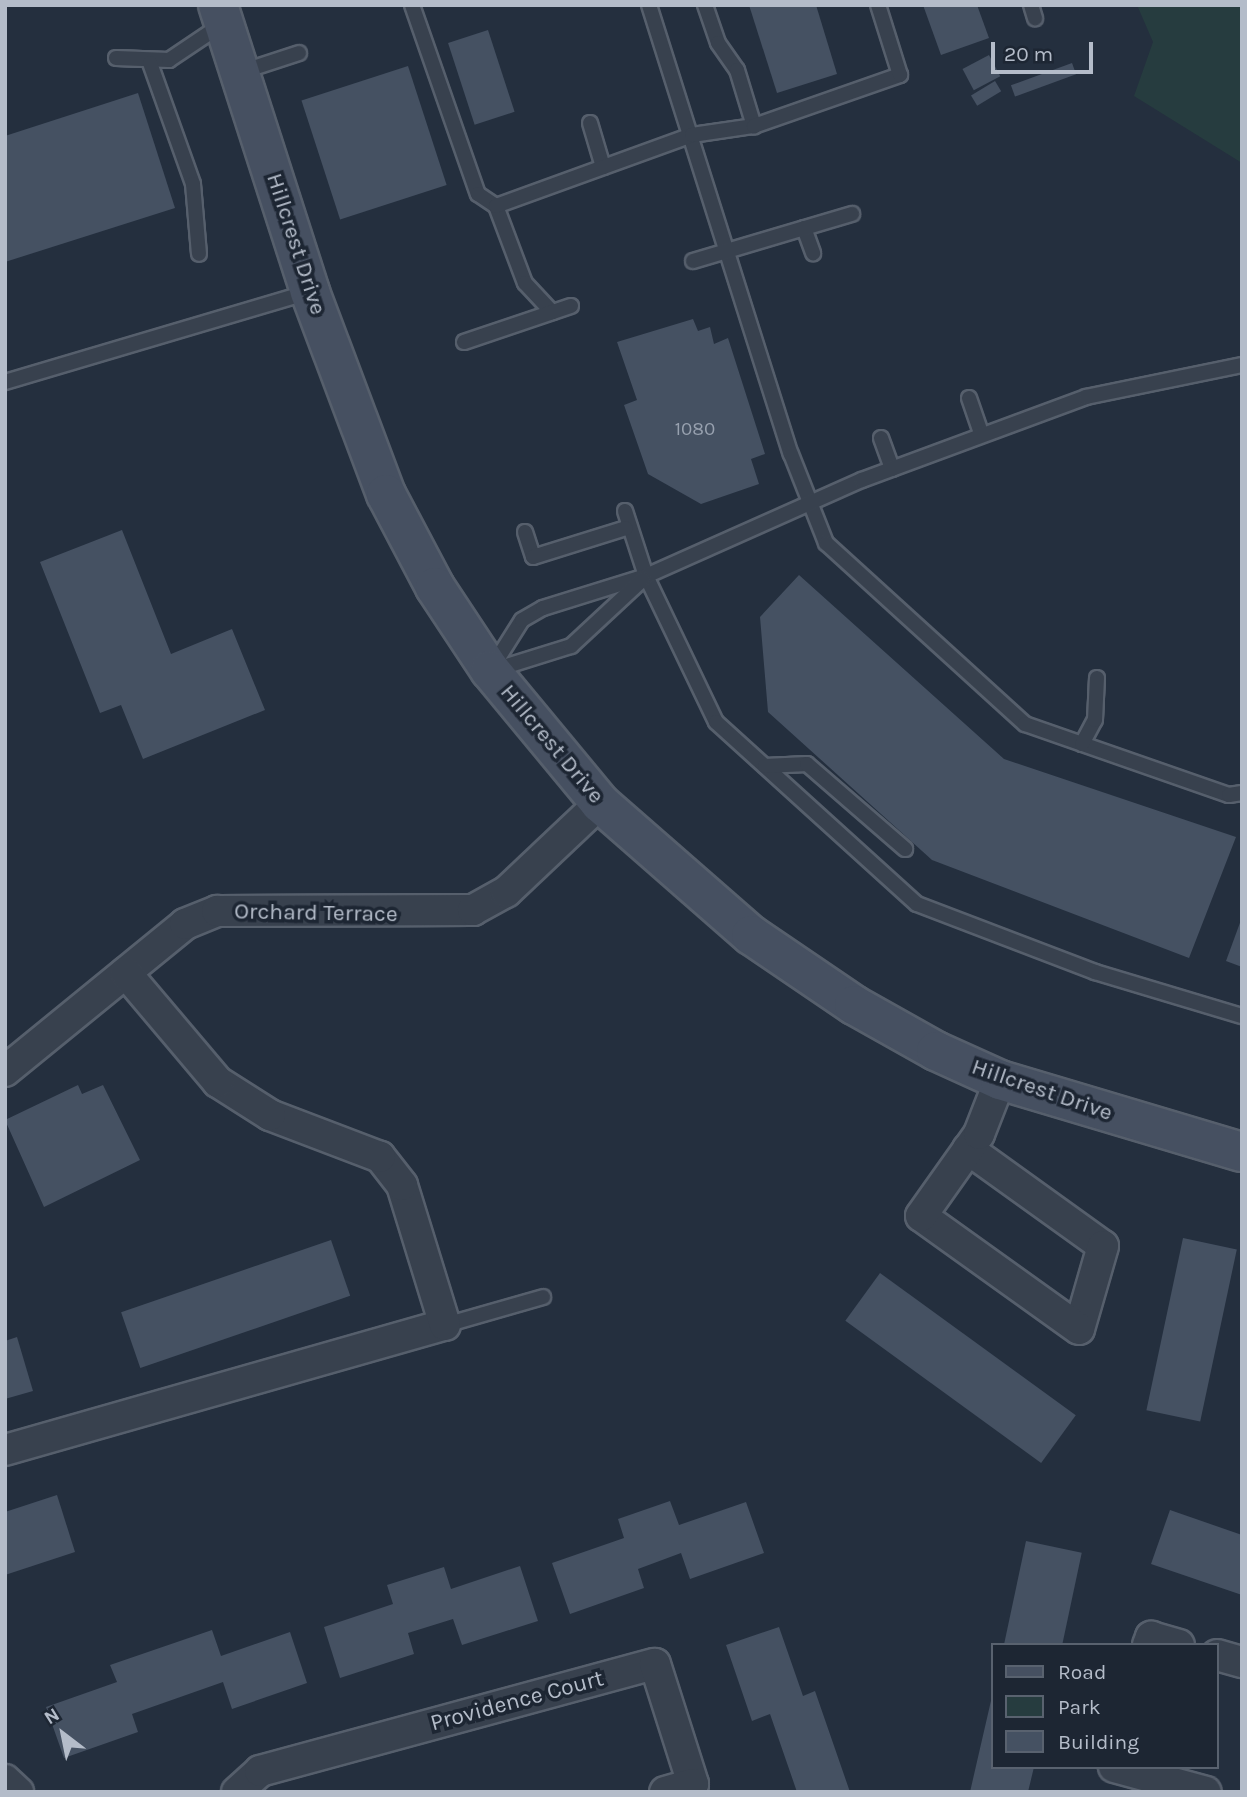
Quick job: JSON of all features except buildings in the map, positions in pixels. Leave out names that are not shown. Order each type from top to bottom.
[{"type":"street","name":"Hillcrest Drive","points":[[221,14],[310,292],[386,494],[435,587],[490,670],[600,803],[751,935],[854,1005],[1000,1080],[1242,1152]]},
{"type":"street","name":"Orchard Terrace","points":[[5,1071],[185,924],[217,911],[473,910],[506,892],[600,803]]},
{"type":"street","points":[[5,1450],[445,1325],[402,1185],[380,1157],[270,1115],[218,1082],[126,973]]},
{"type":"street","points":[[968,1149],[1103,1246],[1079,1329],[921,1216],[968,1149],[1000,1080]]},
{"type":"street","points":[[1149,1643],[1151,1637],[1172,1643]]},
{"type":"street","points":[[1219,1656],[1242,1662]]},
{"type":"street","name":"Providence Court","points":[[237,1792],[260,1771],[655,1664],[693,1784],[665,1792]]},
{"type":"street","points":[[1121,1769],[1206,1792]]},
{"type":"lane","points":[[412,5],[478,194],[496,206],[526,283],[552,312]]},
{"type":"lane","points":[[649,5],[808,504],[827,543],[856,574],[1025,724],[1229,794],[1242,793]]},
{"type":"lane","points":[[705,5],[754,126]]},
{"type":"lane","points":[[496,206],[692,135],[754,126],[900,75],[878,5]]},
{"type":"lane","points":[[116,58],[150,63],[190,49],[221,14]]},
{"type":"lane","points":[[240,72],[299,53]]},
{"type":"lane","points":[[150,63],[193,184],[199,254]]},
{"type":"lane","points":[[590,124],[603,167]]},
{"type":"lane","points":[[693,261],[852,214]]},
{"type":"lane","points":[[804,228],[813,253]]},
{"type":"lane","points":[[5,382],[310,292]]},
{"type":"lane","points":[[464,342],[571,306]]},
{"type":"lane","points":[[490,670],[522,620],[646,576],[891,468],[1086,397],[1242,365]]},
{"type":"lane","points":[[969,398],[982,435]]},
{"type":"lane","points":[[881,438],[891,468]]},
{"type":"lane","points":[[625,511],[626,528],[646,576],[716,722],[918,904],[1095,972],[1242,1016]]},
{"type":"lane","points":[[525,532],[533,557],[626,528]]},
{"type":"lane","points":[[490,670],[571,646],[646,576]]},
{"type":"lane","points":[[1082,744],[1098,707],[1097,678]]},
{"type":"lane","points":[[765,766],[807,764],[905,849]]},
{"type":"lane","points":[[445,1325],[543,1297]]},
{"type":"green space","points":[[1137,5],[1242,5],[1242,163],[1134,96],[1153,42]]}]
